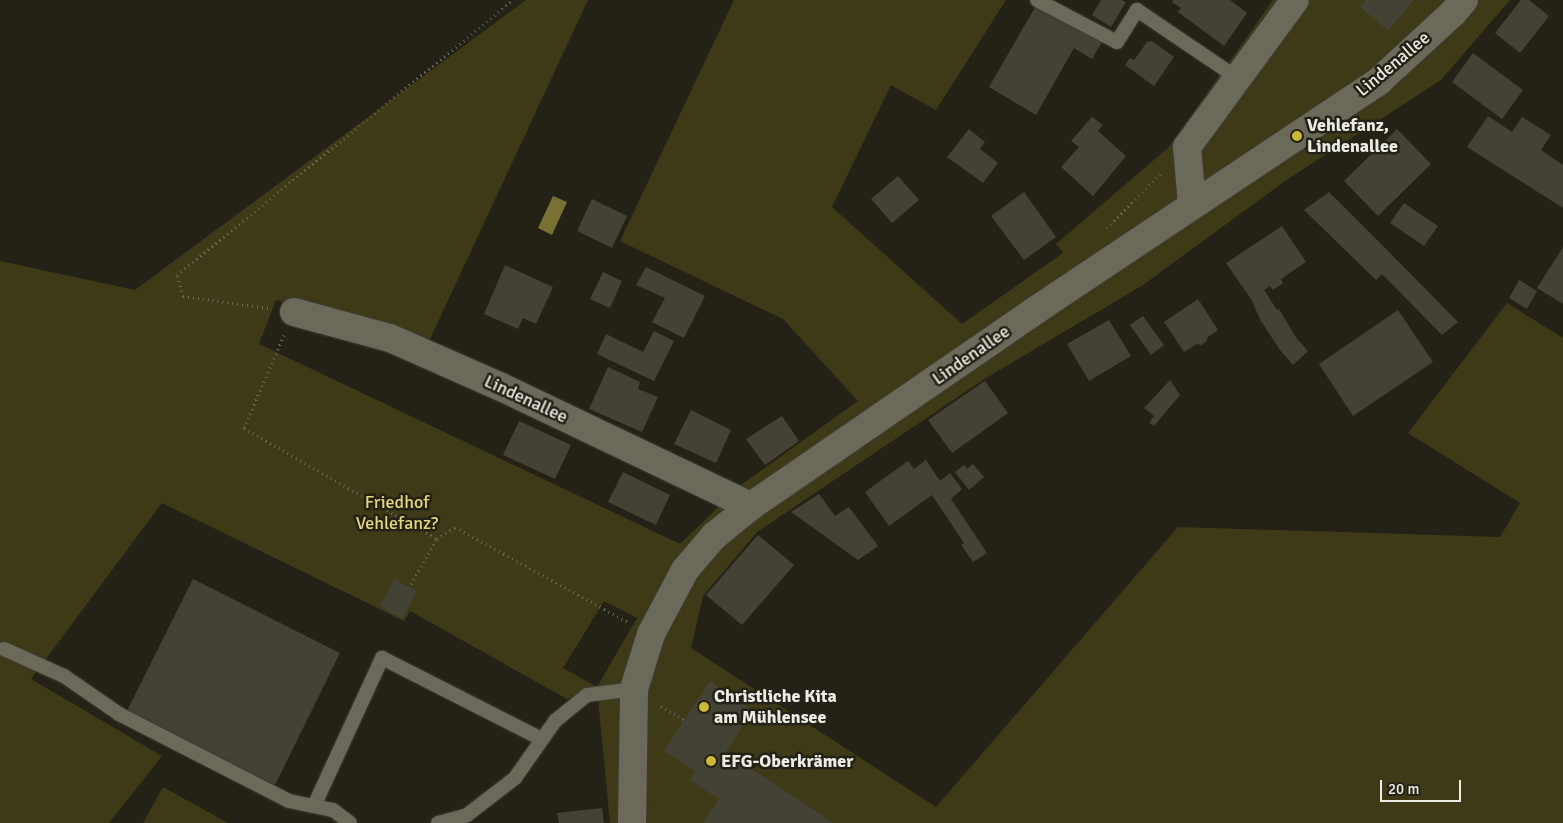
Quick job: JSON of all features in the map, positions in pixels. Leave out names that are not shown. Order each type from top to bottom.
[{"type":"main road","points":[[1192,205],[1187,147],[1239,79],[1295,0]]},
{"type":"main road","name":"Lindenallee","points":[[632,823],[634,689],[651,634],[685,570],[714,536],[750,506],[1192,205],[1379,81],[1453,13],[1464,0]]},
{"type":"main road","name":"Lindenallee","points":[[294,312],[390,338],[501,387],[750,506]]},
{"type":"lane","points":[[1037,0],[1117,42],[1137,10],[1239,79]]},
{"type":"lane","points":[[4,649],[64,676],[119,714],[289,801],[333,810],[350,823]]},
{"type":"lane","points":[[314,806],[382,658],[542,740]]},
{"type":"lane","points":[[438,823],[468,814],[515,778],[555,721],[586,695],[634,689]]},
{"type":"path","points":[[436,539],[244,428],[294,312],[183,296],[177,275],[512,0]]},
{"type":"path","points":[[1103,231],[1187,147]]},
{"type":"path","points":[[412,584],[436,539],[455,527],[651,634]]},
{"type":"green space","name":"Friedhof Vehlefanz?","points":[[526,0],[588,0],[429,341],[276,300],[259,344],[680,544],[741,485],[858,401],[783,319],[620,241],[734,0],[1006,0],[936,110],[891,85],[832,207],[962,324],[1063,253],[1056,244],[1169,147],[1273,0],[1510,0],[1441,80],[1285,181],[1143,285],[986,378],[757,532],[703,596],[691,648],[936,807],[1178,527],[1500,537],[1520,503],[1408,433],[1507,303],[1563,338],[1563,823],[610,823],[597,688],[567,699],[410,611],[404,621],[162,503],[31,679],[162,756],[109,823],[0,823],[0,261],[135,290]],"holes":[[[604,601],[637,618],[597,687],[563,668]]]},
{"type":"green space","points":[[163,787],[228,823],[143,823]]},
{"type":"shaded area","points":[[553,196],[567,202],[552,235],[538,228]]},
{"type":"building","points":[[1101,0],[1122,0],[1126,2],[1111,27],[1092,15]]},
{"type":"building","points":[[1173,0],[1230,0],[1247,13],[1224,46],[1178,12],[1181,8],[1172,2]]},
{"type":"building","points":[[1366,0],[1414,0],[1388,31],[1360,7]]},
{"type":"building","points":[[1521,0],[1529,0],[1549,16],[1520,53],[1495,33]]},
{"type":"building","points":[[1037,4],[1102,42],[1092,59],[1074,48],[1036,115],[989,87]]},
{"type":"building","points":[[1152,41],[1174,57],[1154,86],[1125,65],[1130,58],[1134,60],[1147,42]]},
{"type":"building","points":[[1473,53],[1523,90],[1502,119],[1452,82]]},
{"type":"building","points":[[1488,116],[1512,132],[1522,117],[1551,135],[1541,150],[1563,165],[1563,208],[1467,147]]},
{"type":"building","points":[[1092,117],[1103,125],[1098,131],[1126,156],[1093,196],[1061,167],[1079,147],[1071,141]]},
{"type":"building","points":[[969,129],[985,142],[980,149],[998,163],[983,183],[947,157]]},
{"type":"building","points":[[1397,129],[1431,164],[1378,216],[1344,181]]},
{"type":"building","points":[[898,176],[919,200],[892,223],[871,199]]},
{"type":"building","points":[[1024,192],[1056,237],[1024,260],[991,216]]},
{"type":"building","points":[[1329,192],[1458,322],[1442,335],[1382,274],[1376,280],[1304,210]]},
{"type":"building","points":[[592,199],[627,216],[612,248],[577,231]]},
{"type":"building","points":[[1404,203],[1438,226],[1424,246],[1390,223]]},
{"type":"building","points":[[1282,226],[1306,262],[1281,279],[1283,283],[1273,290],[1270,286],[1264,290],[1277,310],[1279,309],[1297,339],[1308,351],[1293,365],[1280,350],[1261,321],[1251,299],[1226,263]]},
{"type":"building","points":[[1563,247],[1563,304],[1537,288]]},
{"type":"building","points":[[505,265],[553,287],[536,324],[523,318],[518,329],[484,314]]},
{"type":"building","points":[[646,267],[705,296],[684,338],[652,322],[665,298],[636,285]]},
{"type":"building","points":[[603,272],[622,281],[610,308],[590,299]]},
{"type":"building","points":[[1519,280],[1537,291],[1527,309],[1509,298]]},
{"type":"building","points":[[1198,299],[1218,330],[1208,337],[1206,342],[1201,345],[1197,344],[1184,352],[1164,322]]},
{"type":"building","points":[[1398,310],[1433,362],[1353,416],[1319,364]]},
{"type":"building","points":[[1143,316],[1164,345],[1151,355],[1130,325]]},
{"type":"building","points":[[1109,320],[1131,356],[1089,381],[1067,344]]},
{"type":"building","points":[[654,331],[674,341],[654,381],[597,354],[606,334],[643,352]]},
{"type":"building","points":[[608,367],[640,382],[638,389],[658,397],[642,432],[589,409]]},
{"type":"building","points":[[1170,380],[1180,395],[1154,426],[1149,423],[1154,416],[1144,408]]},
{"type":"building","points":[[985,381],[1008,413],[952,453],[928,420]]},
{"type":"building","points":[[691,410],[731,430],[716,463],[674,444]]},
{"type":"building","points":[[782,416],[799,441],[765,465],[746,439]]},
{"type":"building","points":[[519,421],[571,445],[555,479],[503,455]]},
{"type":"building","points":[[926,460],[940,481],[950,473],[962,489],[951,499],[987,553],[973,562],[961,545],[964,543],[932,495],[889,526],[865,492],[908,461],[914,469]]},
{"type":"building","points":[[973,464],[984,477],[969,490],[955,472],[964,465],[967,469]]},
{"type":"building","points":[[623,472],[670,495],[656,525],[608,502]]},
{"type":"building","points":[[819,494],[835,516],[849,507],[878,546],[858,560],[791,512]]},
{"type":"building","points":[[758,535],[794,565],[742,625],[706,595]]},
{"type":"building","points":[[193,579],[340,653],[275,785],[127,711]]},
{"type":"building","points":[[394,579],[417,591],[402,619],[380,606]]},
{"type":"building","name":"EFG-Oberkrämer","points":[[710,681],[753,710],[726,752],[834,823],[703,823],[719,799],[690,780],[695,771],[664,751]]},
{"type":"building","points":[[602,808],[604,823],[559,823],[557,813]]},
{"type":"place","name":"Vehlefanz, Lindenallee","points":[[1297,136]]},
{"type":"place","name":"Christliche Kita am Mühlensee","points":[[704,707]]},
{"type":"place","name":"EFG-Oberkrämer","points":[[711,761]]}]
